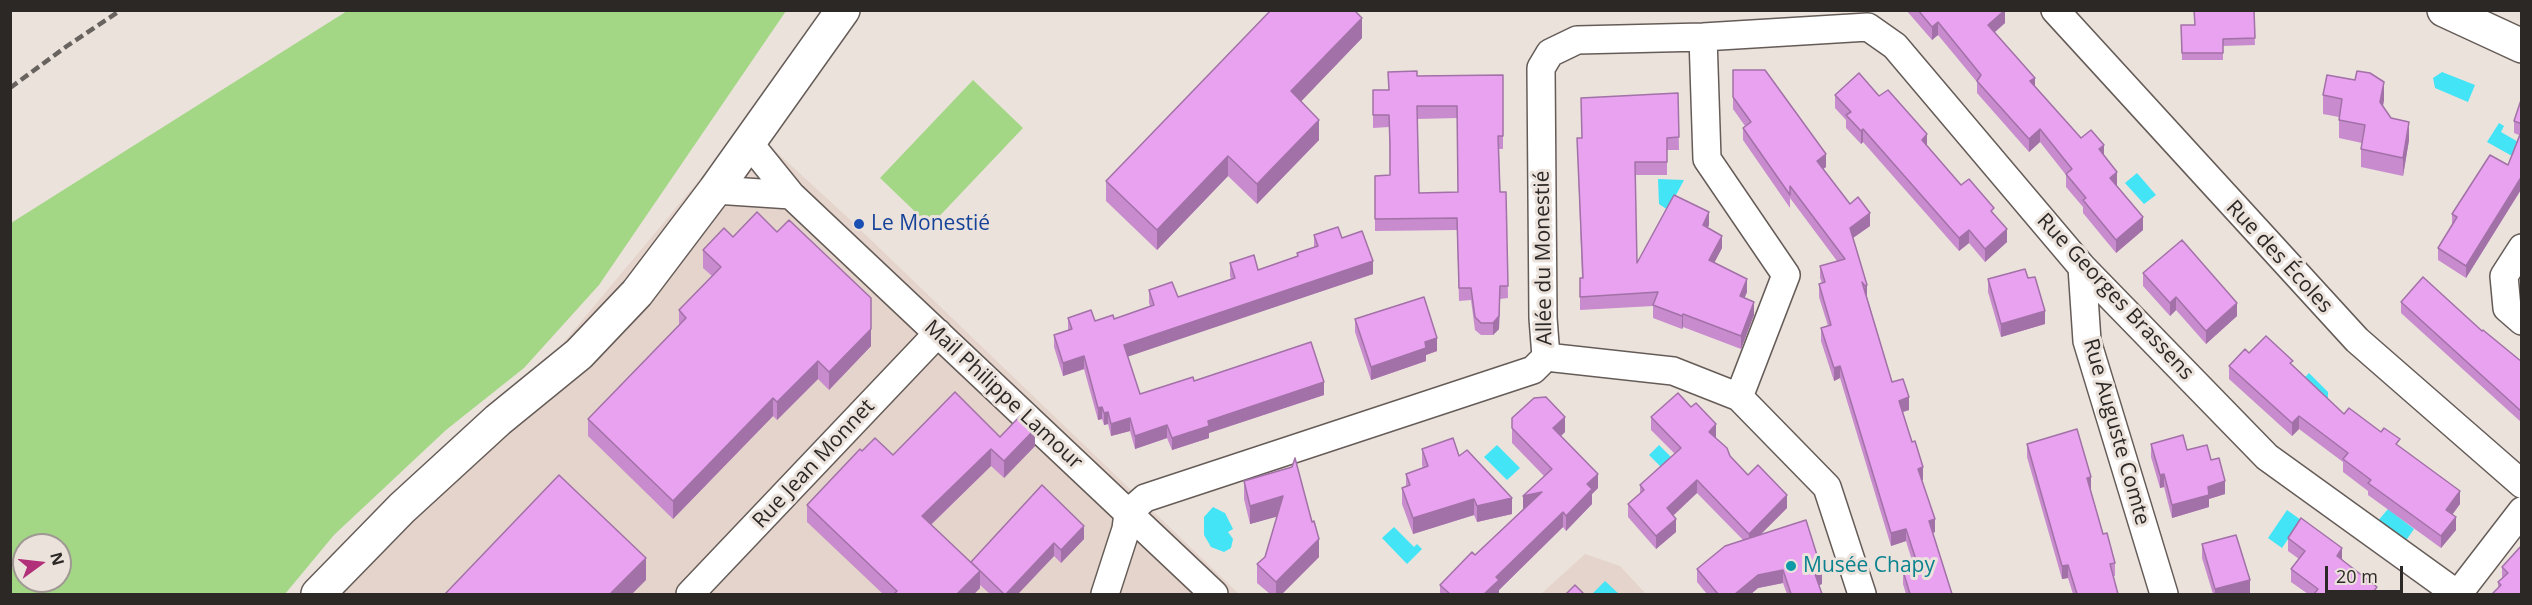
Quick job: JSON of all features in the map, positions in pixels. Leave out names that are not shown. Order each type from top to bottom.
[{"type":"street","points":[[318,594],[402,508],[498,420],[579,354],[637,293],[715,190],[843,10]]},
{"type":"street","name":"Rue des Écoles","points":[[2055,10],[2357,340],[2522,484]]},
{"type":"street","points":[[2444,10],[2522,46]]},
{"type":"street","name":"Rue Georges Brassens","points":[[1781,33],[1868,27],[1895,46],[2082,267],[2268,457],[2457,594]]},
{"type":"street","name":"Allée du Monestié","points":[[1128,513],[1145,498],[1533,370],[1546,357],[1543,318],[1542,68],[1550,53],[1577,40],[1781,33]]},
{"type":"street","points":[[1703,37],[1707,159],[1786,274],[1739,397]]},
{"type":"street","name":"Mail Philippe Lamour","points":[[749,143],[791,195],[1214,594]]},
{"type":"street","points":[[715,190],[791,195]]},
{"type":"street","points":[[2522,248],[2504,276],[2507,308],[2522,321]]},
{"type":"street","name":"Rue Auguste Comte","points":[[2082,267],[2087,341],[2164,594]]},
{"type":"street","name":"Rue Jean Monnet","points":[[690,594],[938,333]]},
{"type":"street","points":[[1546,357],[1673,371],[1739,397],[1827,487],[1862,594]]},
{"type":"street","points":[[2457,594],[2522,511]]},
{"type":"street","points":[[1105,594],[1126,529],[1128,513]]},
{"type":"shaded area","points":[[746,124],[845,215],[1239,594],[342,594],[489,432]]},
{"type":"shaded area","points":[[1585,554],[1620,566],[1646,594],[1541,594]]},
{"type":"green space","points":[[347,11],[786,11],[599,285],[524,368],[446,430],[334,535],[285,594],[11,594],[11,223]]},
{"type":"green space","points":[[973,80],[1023,128],[930,226],[880,178]]},
{"type":"water","points":[[2442,72],[2475,85],[2468,102],[2435,88],[2433,78]]},
{"type":"water","points":[[2499,123],[2504,126],[2501,132],[2520,143],[2512,156],[2487,142]]},
{"type":"water","points":[[2137,173],[2156,195],[2144,204],[2125,183]]},
{"type":"water","points":[[1658,179],[1684,180],[1668,210],[1659,204]]},
{"type":"water","points":[[2309,373],[2328,392],[2328,399],[2300,382]]},
{"type":"water","points":[[1497,445],[1520,468],[1507,480],[1484,457]]},
{"type":"water","points":[[1659,445],[1680,466],[1670,476],[1649,455]]},
{"type":"water","points":[[1213,507],[1225,513],[1233,529],[1228,532],[1233,539],[1231,548],[1224,552],[1211,547],[1204,535],[1204,517]]},
{"type":"water","points":[[2388,509],[2414,529],[2405,542],[2377,522]]},
{"type":"water","points":[[2287,510],[2301,520],[2282,548],[2268,538]]},
{"type":"water","points":[[1394,527],[1414,547],[1417,544],[1422,549],[1407,564],[1382,538]]},
{"type":"water","points":[[1605,581],[1619,594],[1592,594]]},
{"type":"building","points":[[1271,10],[1354,10],[1362,18],[1291,91],[1319,120],[1257,184],[1228,156],[1157,230],[1106,181]]},
{"type":"building","points":[[1918,10],[2005,10],[1988,25],[2035,78],[2030,81],[2081,138],[2091,130],[2104,145],[2099,149],[2117,172],[2110,178],[2143,217],[2116,240],[2083,200],[2086,198],[2066,174],[2072,169],[2040,129],[2029,139],[1977,81],[1981,75],[1938,22],[1932,27]]},
{"type":"building","points":[[2194,10],[2254,10],[2255,38],[2223,39],[2223,53],[2182,53],[2181,25],[2195,25]]},
{"type":"building","points":[[1733,70],[1765,70],[1826,154],[1817,161],[1850,204],[1858,197],[1870,213],[1850,228],[1867,285],[1865,286],[1862,282],[1892,382],[1903,379],[1909,397],[1899,401],[1923,467],[1918,469],[1935,519],[1929,521],[1952,594],[1910,594],[1903,571],[1918,566],[1906,529],[1891,533],[1840,366],[1834,368],[1821,328],[1831,325],[1819,284],[1825,282],[1820,266],[1845,259],[1790,186],[1790,195],[1743,128],[1751,122],[1733,97]]},
{"type":"building","points":[[1417,71],[1417,76],[1503,75],[1503,136],[1498,136],[1500,192],[1506,192],[1508,286],[1500,286],[1499,316],[1493,323],[1481,323],[1475,317],[1471,288],[1459,288],[1457,218],[1375,219],[1375,176],[1390,175],[1390,145],[1389,115],[1373,115],[1373,90],[1389,90],[1388,72]],"holes":[[[1417,106],[1457,106],[1458,192],[1419,193]]]},
{"type":"building","points":[[2357,71],[2370,73],[2384,82],[2380,102],[2391,118],[2409,122],[2403,158],[2361,149],[2365,125],[2339,120],[2342,99],[2323,95],[2327,75],[2355,80]]},
{"type":"building","points":[[1859,73],[1879,96],[1888,90],[1927,134],[1922,140],[1961,185],[1969,179],[1994,208],[1991,211],[2007,229],[1985,249],[1969,230],[1959,238],[1863,129],[1861,131],[1846,115],[1851,112],[1835,95]]},
{"type":"building","points":[[1678,93],[1679,137],[1667,138],[1667,162],[1635,162],[1637,263],[1674,195],[1709,212],[1703,225],[1722,236],[1709,260],[1747,279],[1740,296],[1754,302],[1741,336],[1653,305],[1658,292],[1580,297],[1580,278],[1583,278],[1577,138],[1582,138],[1581,98]]},
{"type":"building","points":[[2522,97],[2522,124],[2514,121]]},
{"type":"building","points":[[2522,130],[2522,176],[2466,266],[2438,248],[2457,217],[2452,214],[2490,155],[2508,165]]},
{"type":"building","points":[[757,212],[777,232],[789,220],[871,298],[871,329],[829,372],[818,361],[777,402],[773,398],[673,501],[588,419],[686,318],[679,310],[721,267],[703,250],[724,228],[733,237]]},
{"type":"building","points":[[1338,227],[1342,238],[1362,231],[1373,261],[1124,345],[1140,394],[1193,377],[1194,381],[1311,342],[1324,382],[1208,421],[1209,426],[1172,438],[1167,425],[1135,436],[1130,418],[1111,424],[1108,412],[1104,413],[1102,407],[1098,408],[1084,356],[1063,363],[1054,335],[1072,329],[1068,318],[1091,310],[1095,321],[1113,315],[1114,319],[1154,305],[1149,290],[1172,282],[1178,297],[1235,278],[1230,263],[1254,255],[1258,270],[1298,256],[1297,253],[1318,246],[1314,235]]},
{"type":"building","points":[[2182,240],[2237,303],[2206,331],[2176,297],[2170,303],[2143,273]]},
{"type":"building","points":[[2025,269],[2028,278],[2035,277],[2045,311],[2001,324],[1988,279]]},
{"type":"building","points":[[2423,277],[2482,331],[2522,362],[2522,412],[2401,302]]},
{"type":"building","points":[[1424,297],[1437,338],[1425,342],[1426,348],[1371,367],[1355,319]]},
{"type":"building","points":[[2266,336],[2293,361],[2290,363],[2344,414],[2349,408],[2381,432],[2384,428],[2400,439],[2396,444],[2460,491],[2446,510],[2456,517],[2441,536],[2368,483],[2371,480],[2343,459],[2348,453],[2299,416],[2292,423],[2229,366],[2245,349],[2249,353]]},
{"type":"building","points":[[955,392],[1000,437],[1020,416],[1035,429],[1004,461],[991,449],[922,516],[980,571],[957,594],[894,594],[897,591],[807,505],[860,449],[862,451],[875,438],[893,455]]},
{"type":"building","points":[[1678,393],[1691,407],[1696,403],[1716,424],[1709,432],[1727,448],[1730,456],[1748,475],[1758,465],[1787,495],[1749,534],[1697,480],[1667,508],[1676,519],[1656,536],[1628,504],[1644,490],[1640,485],[1681,448],[1651,417]]},
{"type":"building","points":[[1546,397],[1565,417],[1553,428],[1598,474],[1587,484],[1592,489],[1566,516],[1563,512],[1496,577],[1499,580],[1484,594],[1450,594],[1440,585],[1472,552],[1475,555],[1542,492],[1523,496],[1552,469],[1512,428],[1512,418],[1534,398]]},
{"type":"building","points":[[2077,429],[2091,477],[2087,478],[2103,534],[2107,533],[2115,563],[2110,564],[2118,594],[2077,594],[2068,565],[2062,566],[2027,444]]},
{"type":"building","points":[[2183,435],[2187,450],[2207,445],[2211,460],[2219,458],[2225,481],[2208,487],[2209,495],[2172,505],[2164,474],[2160,475],[2151,444]]},
{"type":"building","points":[[1453,438],[1459,456],[1467,450],[1512,498],[1477,506],[1474,499],[1413,518],[1402,488],[1410,485],[1406,474],[1428,466],[1422,449]]},
{"type":"building","points":[[1295,458],[1312,522],[1314,521],[1319,539],[1276,582],[1257,564],[1265,557],[1283,496],[1250,506],[1244,481],[1292,467]]},
{"type":"building","points":[[559,475],[646,558],[610,594],[445,594]]},
{"type":"building","points":[[1042,485],[1084,526],[1061,550],[1054,543],[1004,594],[971,562]]},
{"type":"building","points":[[2301,518],[2342,548],[2337,556],[2377,587],[2374,591],[2378,594],[2314,594],[2318,589],[2291,569],[2305,551],[2288,538]]},
{"type":"building","points":[[1806,520],[1822,571],[1815,574],[1822,594],[1791,594],[1783,570],[1758,575],[1735,594],[1718,594],[1697,569],[1725,546]]},
{"type":"building","points":[[2236,535],[2250,580],[2215,589],[2202,544]]},
{"type":"building","points":[[2522,545],[2522,594],[2492,594],[2501,585],[2498,582],[2508,573],[2502,567]]},
{"type":"building","points":[[1575,585],[1584,594],[1566,594]]},
{"type":"railway","points":[[10,88],[121,10]]},
{"type":"place","name":"Le Monestié","points":[[859,224]]},
{"type":"place","name":"Musée Chapy","points":[[1791,566]]}]
